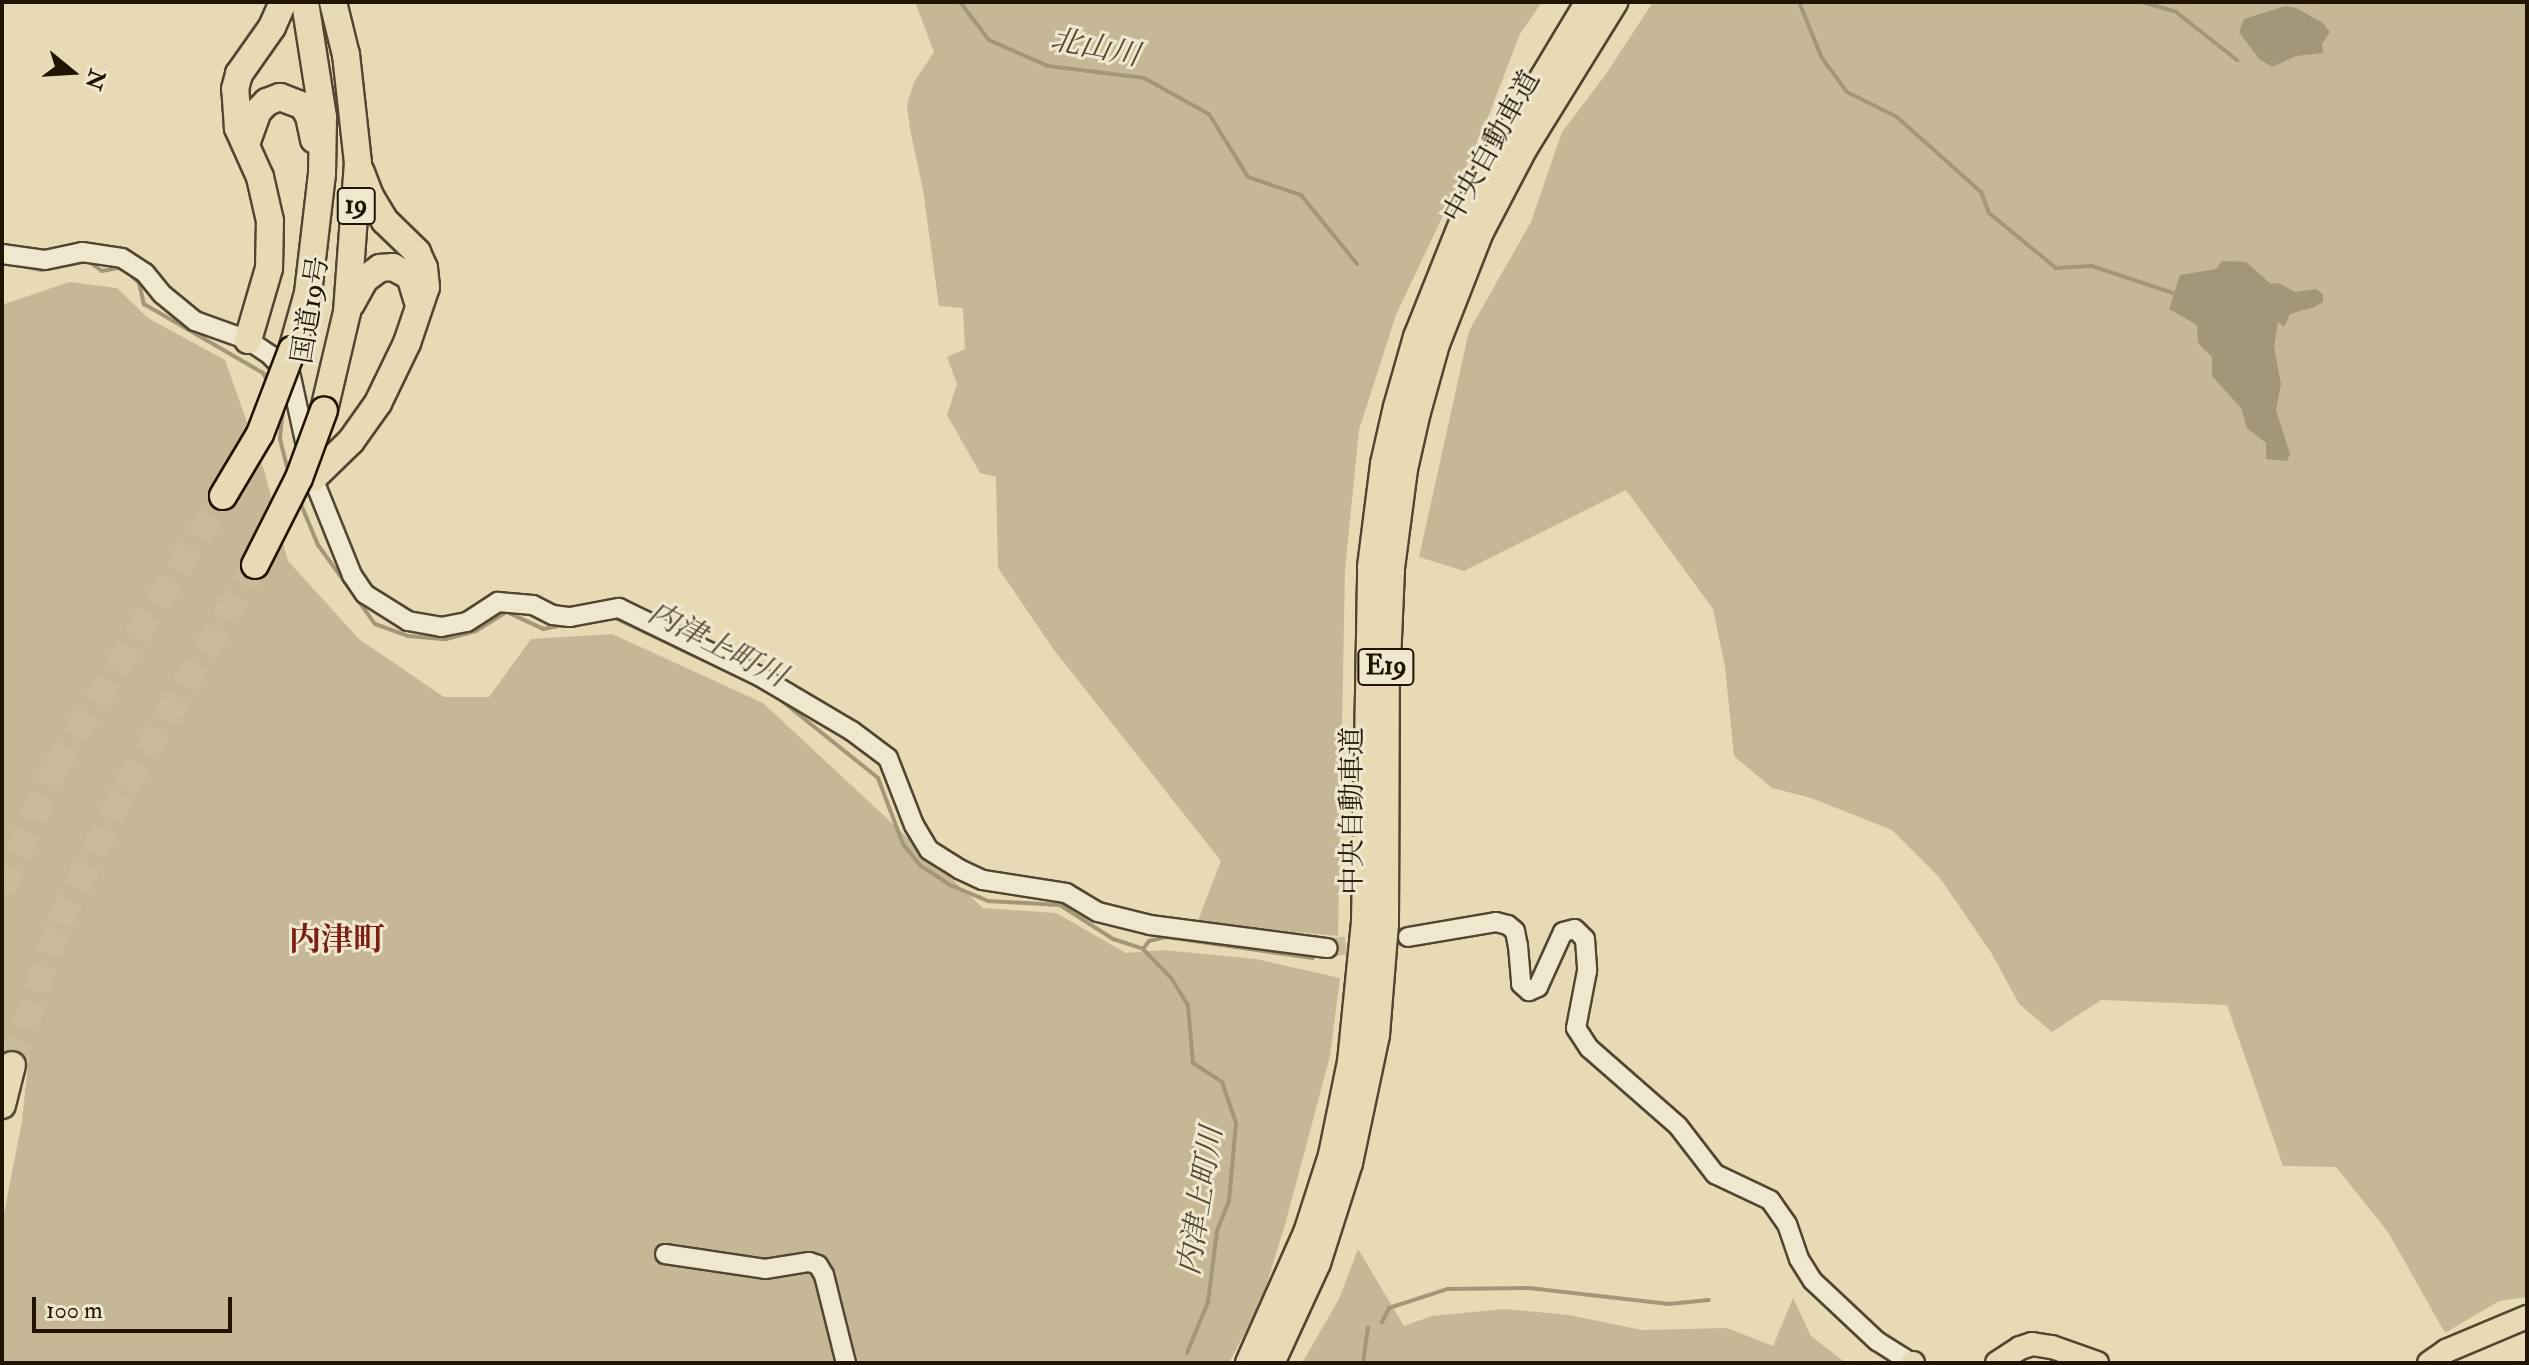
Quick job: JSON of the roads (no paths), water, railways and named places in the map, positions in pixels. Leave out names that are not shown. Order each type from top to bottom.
[{"type":"highway","points":[[248,340],[264,290],[270,243],[267,198],[238,128],[235,89],[239,74],[272,27],[283,2]]},
{"type":"highway","name":"国道19号","points":[[223,496],[260,434],[292,350],[308,293],[322,174],[323,117],[305,2]]},
{"type":"highway","name":"国道19号","points":[[255,565],[299,478],[324,410],[347,312],[358,163],[346,55],[333,2]]},
{"type":"highway","name":"中央自動車道","points":[[1249,1363],[1307,1233],[1332,1155],[1351,1062],[1365,922],[1371,567],[1384,464],[1397,407],[1417,337],[1463,222],[1488,170],[1589,2]]},
{"type":"highway","name":"中央自動車道","points":[[1271,1363],[1317,1263],[1364,1106],[1376,1035],[1385,923],[1387,627],[1396,521],[1417,412],[1445,319],[1480,232],[1524,148],[1614,2]]},
{"type":"highway","points":[[246,144],[251,125],[267,102],[280,97],[292,100],[309,116],[322,174]]},
{"type":"highway","points":[[313,478],[351,441],[378,403],[419,311],[426,287],[424,268],[417,252],[385,221],[370,196],[358,163]]},
{"type":"highway","points":[[347,312],[365,279],[380,268],[393,267],[410,276],[419,311]]},
{"type":"highway","points":[[2,1105],[12,1065]]},
{"type":"main road","points":[[2429,1363],[2446,1351],[2527,1317]]},
{"type":"main road","points":[[1997,1363],[2032,1344],[2052,1347],[2097,1363]]},
{"type":"street","points":[[2,254],[45,260],[82,252],[122,258],[145,273],[162,294],[195,321],[248,340],[270,355],[291,377],[313,478],[352,575],[365,594],[408,621],[441,627],[467,622],[498,602],[533,605],[553,615],[570,617],[619,608],[759,676],[852,731],[888,758],[914,825],[929,850],[959,869],[983,880],[1066,893],[1098,912],[1150,925],[1328,948]]},
{"type":"street","points":[[1408,937],[1496,922],[1508,925],[1515,931],[1521,984],[1529,991],[1538,987],[1563,932],[1575,929],[1585,939],[1587,971],[1576,1028],[1589,1048],[1678,1126],[1715,1174],[1770,1200],[1787,1224],[1799,1259],[1813,1281],[1877,1341],[1912,1363]]},
{"type":"street","points":[[665,1254],[765,1269],[809,1262],[818,1265],[824,1275],[846,1363]]},
{"type":"waterway","name":"北山川","points":[[960,2],[989,40],[1048,66],[1144,78],[1209,114],[1248,177],[1301,195],[1357,264]]},
{"type":"waterway","points":[[1799,2],[1822,58],[1847,92],[1897,117],[1981,192],[1989,213],[2056,268],[2092,266],[2173,293]]},
{"type":"waterway","points":[[2142,2],[2176,12],[2237,60]]},
{"type":"waterway","name":"内津上町川","points":[[23,266],[42,270],[88,261],[102,271],[122,267],[139,283],[144,304],[263,373],[269,384]]},
{"type":"waterway","name":"内津上町川","points":[[283,409],[280,439],[289,475]]},
{"type":"waterway","name":"内津上町川","points":[[300,502],[318,545],[375,624],[408,636],[446,639],[476,631],[507,612],[543,629],[569,624]]},
{"type":"waterway","name":"内津上町川","points":[[613,617],[764,689]]},
{"type":"waterway","name":"内津上町川","points":[[772,693],[878,778],[903,844],[921,866],[950,885],[988,901],[1060,905],[1113,939],[1143,949],[1172,979],[1188,1006],[1193,1063],[1222,1082],[1236,1123],[1229,1201],[1217,1231],[1208,1302],[1187,1353]]},
{"type":"waterway","points":[[1143,949],[1149,941],[1166,937],[1312,958]]},
{"type":"waterway","points":[[1382,1322],[1389,1308],[1447,1289],[1529,1288],[1669,1304],[1709,1300]]},
{"type":"waterway","points":[[1363,1363],[1368,1327]]},
{"type":"tunnel","points":[[2,892],[54,769],[223,496]]},
{"type":"tunnel","points":[[12,1065],[59,923],[126,787],[255,565]]},
{"type":"tunnel","points":[[1328,948],[1373,941]]},
{"type":"district","name":"内津町","points":[[337,940]]}]
